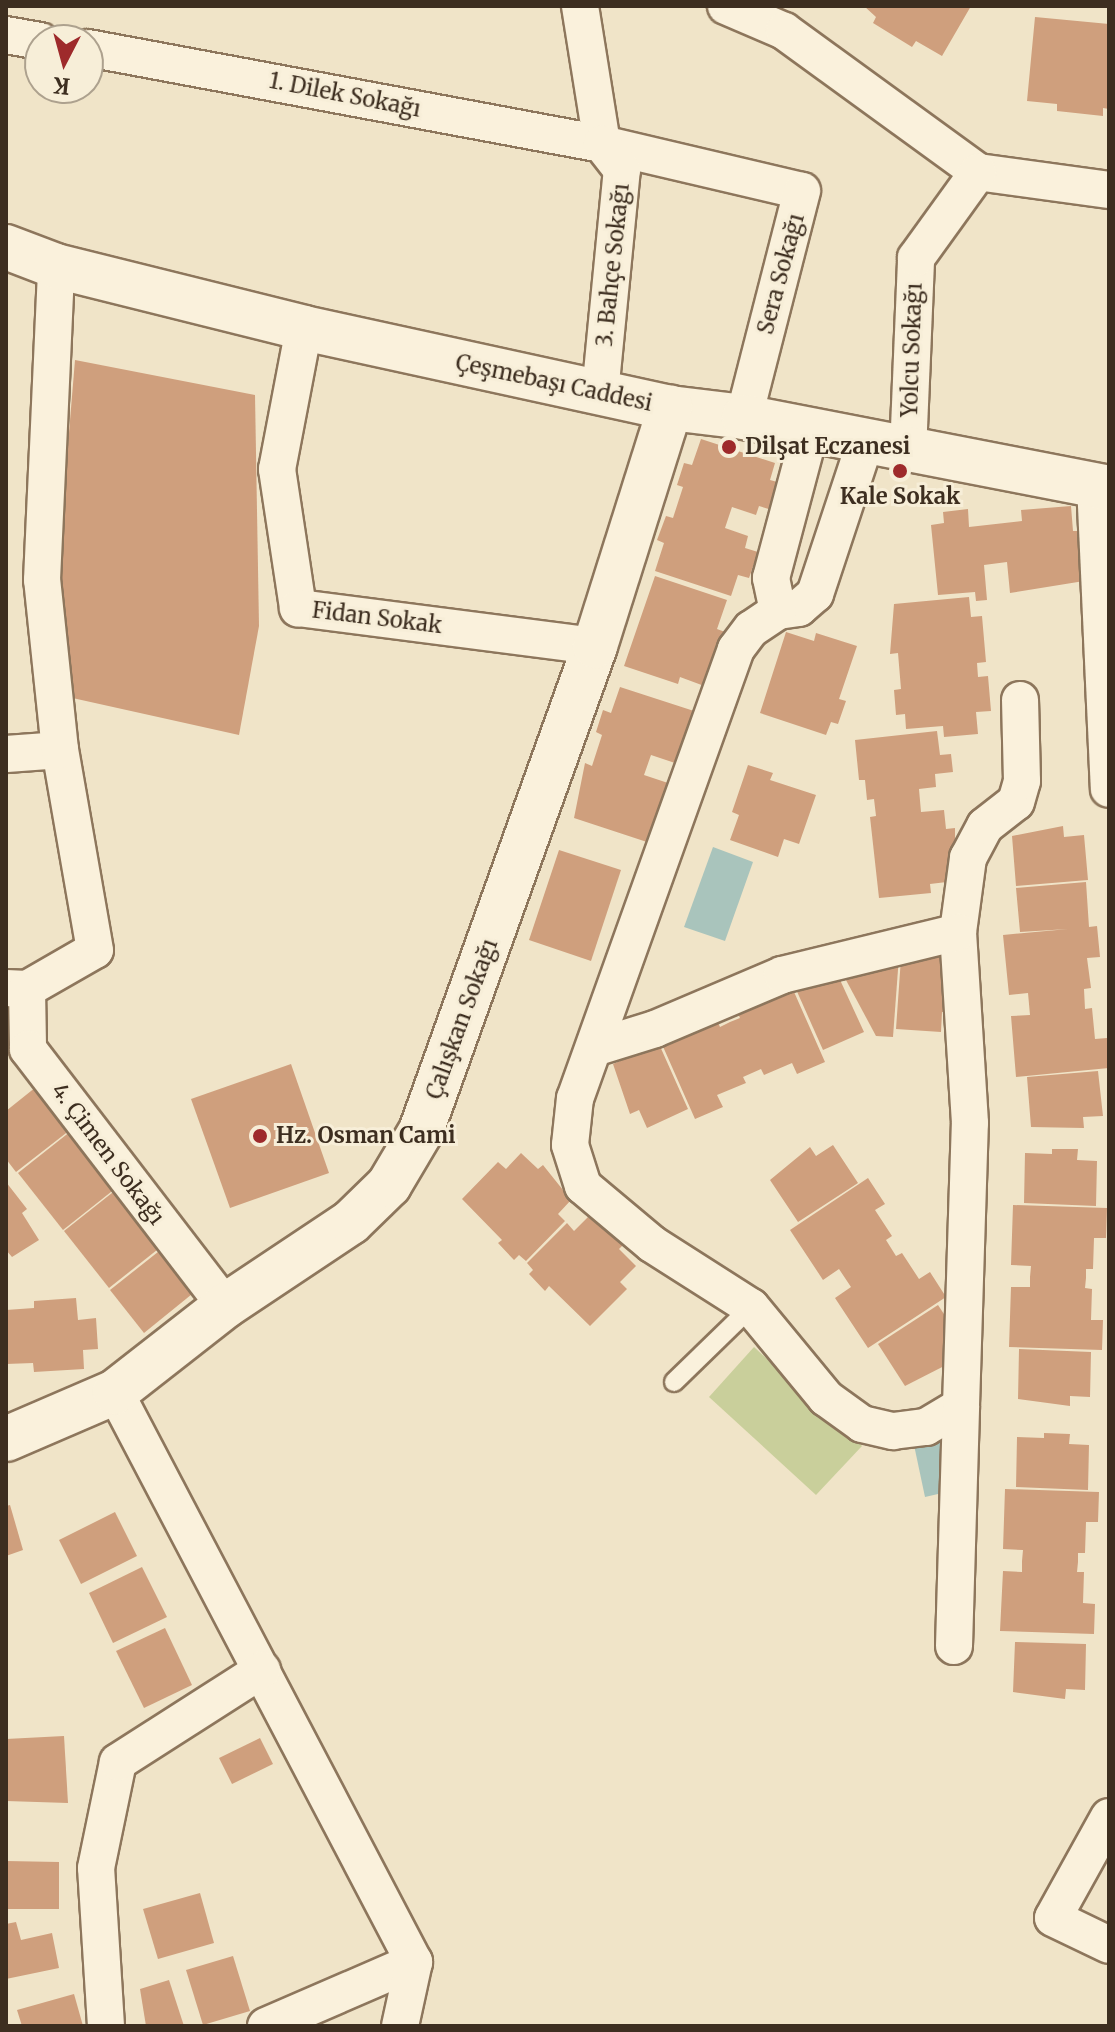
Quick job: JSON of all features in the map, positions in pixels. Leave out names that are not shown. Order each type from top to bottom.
[{"type":"main road","name":"Çeşmebaşı Caddesi","points":[[6,247],[56,266],[304,328],[600,393],[670,408],[744,417],[908,452],[1102,486]]},
{"type":"main road","name":"Çalışkan Sokağı","points":[[6,1439],[115,1392],[225,1306],[351,1222],[389,1185],[421,1131],[595,646],[670,408]]},
{"type":"street","points":[[580,6],[602,144]]},
{"type":"street","points":[[726,6],[784,31],[978,172],[1109,190]]},
{"type":"street","name":"1. Dilek Sokağı","points":[[104,51],[602,144]]},
{"type":"street","name":"3. Bahçe Sokağı","points":[[600,393],[622,170],[602,144]]},
{"type":"street","name":"Sera Sokağı","points":[[602,144],[802,191],[744,417]]},
{"type":"street","name":"Yolcu Sokağı","points":[[908,452],[916,258],[978,172]]},
{"type":"street","points":[[16,989],[95,950],[60,750],[42,580],[56,266]]},
{"type":"street","name":"Fidan Sokak","points":[[304,328],[277,469],[298,608],[595,646]]},
{"type":"street","points":[[778,611],[771,578],[810,431]]},
{"type":"street","points":[[865,443],[815,594],[799,608],[778,611],[751,629],[736,649],[575,1098],[570,1145],[583,1186],[652,1244],[751,1307],[826,1398],[862,1424],[893,1431],[926,1427],[961,1406]]},
{"type":"street","points":[[1102,486],[1109,789]]},
{"type":"street","points":[[954,1646],[970,1123],[958,932],[968,858],[985,826],[1009,812],[1022,781],[1020,700]]},
{"type":"street","points":[[6,754],[60,750]]},
{"type":"street","points":[[594,1048],[655,1029],[782,975],[958,932]]},
{"type":"street","name":"4. Çimen Sokağı","points":[[16,989],[28,1049],[225,1306]]},
{"type":"street","points":[[115,1392],[414,1962],[400,2026]]},
{"type":"street","points":[[106,2026],[96,1868],[118,1762],[262,1670]]},
{"type":"street","points":[[1109,1817],[1053,1918],[1109,1945]]},
{"type":"street","points":[[266,2026],[414,1962]]},
{"type":"lane","points":[[674,1382],[751,1307]]},
{"type":"green space","points":[[754,1347],[862,1446],[816,1495],[709,1397]]},
{"type":"water","points":[[713,847],[753,862],[725,941],[684,927]]},
{"type":"water","points":[[939,1439],[951,1491],[925,1497],[914,1445]]},
{"type":"building","points":[[864,6],[971,6],[942,56],[916,41],[912,47],[873,23],[876,17]]},
{"type":"building","points":[[1035,17],[1109,24],[1109,109],[1103,108],[1103,116],[1057,111],[1057,104],[1027,101]]},
{"type":"building","points":[[75,360],[255,395],[259,626],[239,735],[68,697],[56,590]]},
{"type":"building","points":[[701,439],[775,463],[770,480],[781,483],[772,510],[759,506],[756,515],[732,507],[725,528],[748,536],[745,548],[758,552],[749,578],[738,575],[731,596],[655,571],[664,543],[657,540],[666,516],[673,518],[683,487],[677,485],[684,463],[692,465]]},
{"type":"building","points":[[1071,506],[1073,531],[1080,531],[1084,581],[1010,593],[1007,562],[984,565],[987,600],[976,601],[975,592],[938,595],[931,525],[944,523],[943,512],[968,509],[969,527],[1022,521],[1021,510]]},
{"type":"building","points":[[655,576],[727,600],[717,629],[725,632],[707,687],[680,677],[678,684],[624,666]]},
{"type":"building","points":[[969,597],[971,617],[982,616],[986,662],[977,663],[978,677],[988,676],[991,711],[976,712],[978,734],[944,737],[943,726],[906,729],[905,714],[896,715],[894,690],[901,689],[898,653],[890,654],[894,604]]},
{"type":"building","points":[[786,632],[814,641],[816,633],[857,646],[839,699],[846,701],[838,724],[831,722],[826,735],[760,713]]},
{"type":"building","points":[[620,687],[694,711],[688,727],[700,731],[691,757],[678,753],[675,763],[651,755],[644,775],[668,783],[664,795],[677,800],[650,843],[574,818],[585,763],[592,766],[602,735],[596,732],[603,710],[611,713]]},
{"type":"building","points":[[937,731],[940,755],[951,754],[953,772],[935,774],[936,787],[919,789],[921,812],[944,810],[946,829],[955,828],[955,881],[930,884],[931,893],[879,898],[870,817],[876,816],[874,799],[867,800],[865,780],[859,780],[855,740]]},
{"type":"building","points":[[748,765],[773,773],[770,780],[816,795],[799,844],[784,839],[778,857],[730,840],[739,815],[732,812]]},
{"type":"building","points":[[1063,826],[1064,837],[1084,835],[1088,880],[1016,886],[1012,836]]},
{"type":"building","points":[[559,850],[621,870],[591,961],[529,940]]},
{"type":"building","points":[[1086,882],[1089,927],[1097,926],[1100,957],[1087,958],[1091,988],[1084,989],[1085,1009],[1092,1008],[1095,1039],[1107,1038],[1109,1068],[1016,1077],[1011,1016],[1030,1015],[1028,993],[1009,995],[1003,935],[1068,929],[1020,932],[1016,888]]},
{"type":"building","points":[[917,953],[951,955],[953,1013],[942,1012],[941,1032],[896,1029],[901,958]]},
{"type":"building","points":[[899,956],[893,1037],[876,1036],[839,967]]},
{"type":"building","points":[[835,969],[864,1032],[823,1050],[795,987]]},
{"type":"building","points":[[787,976],[825,1062],[797,1074],[792,1063],[764,1075],[761,1069],[743,1077],[746,1083],[717,1095],[723,1107],[695,1119],[657,1033],[712,1009],[720,1027],[740,1018],[732,1000]]},
{"type":"building","points":[[659,1044],[688,1109],[647,1128],[639,1110],[630,1114],[613,1064]]},
{"type":"building","name":"Hz. Osman Cami","points":[[291,1064],[329,1173],[230,1208],[191,1099]]},
{"type":"building","points":[[1098,1071],[1103,1116],[1083,1117],[1084,1128],[1031,1127],[1027,1077]]},
{"type":"building","points":[[36,1087],[70,1130],[16,1172],[6,1159],[6,1111]]},
{"type":"building","points":[[71,1131],[116,1188],[63,1230],[18,1173]]},
{"type":"building","points":[[833,1145],[858,1183],[798,1222],[770,1180],[810,1147],[816,1156]]},
{"type":"building","points":[[1052,1149],[1078,1149],[1077,1160],[1097,1161],[1096,1206],[1024,1203],[1025,1153],[1052,1154]]},
{"type":"building","points":[[521,1153],[538,1169],[543,1165],[571,1200],[558,1214],[565,1221],[526,1261],[519,1255],[514,1260],[498,1243],[502,1240],[462,1199],[498,1162],[506,1169]]},
{"type":"building","points":[[868,1178],[885,1204],[875,1210],[892,1236],[886,1240],[896,1256],[902,1253],[919,1279],[930,1272],[946,1297],[868,1348],[835,1298],[851,1287],[839,1269],[823,1280],[790,1230]]},
{"type":"building","points":[[6,1182],[27,1209],[22,1213],[39,1240],[12,1257],[6,1250]]},
{"type":"building","points":[[117,1189],[162,1246],[109,1288],[64,1231]]},
{"type":"building","points":[[1013,1205],[1107,1208],[1106,1238],[1094,1238],[1093,1269],[1086,1269],[1085,1288],[1092,1289],[1091,1320],[1103,1320],[1102,1350],[1009,1347],[1011,1287],[1030,1287],[1031,1266],[1011,1265]]},
{"type":"building","points":[[588,1217],[623,1245],[619,1249],[636,1266],[620,1282],[627,1289],[590,1326],[549,1286],[545,1291],[529,1274],[533,1270],[527,1263],[567,1223],[574,1231]]},
{"type":"building","points":[[163,1248],[197,1290],[144,1333],[110,1290]]},
{"type":"building","points":[[76,1298],[78,1320],[96,1318],[98,1349],[83,1350],[84,1369],[34,1372],[33,1363],[6,1364],[6,1310],[34,1308],[34,1301]]},
{"type":"building","points":[[938,1305],[963,1343],[952,1362],[905,1386],[878,1344]]},
{"type":"building","points":[[1019,1349],[1091,1352],[1090,1397],[1070,1396],[1070,1406],[1018,1399]]},
{"type":"building","points":[[1044,1433],[1070,1434],[1069,1444],[1089,1445],[1088,1490],[1016,1487],[1017,1437],[1044,1438]]},
{"type":"building","points":[[1005,1489],[1099,1492],[1098,1522],[1086,1522],[1085,1553],[1078,1553],[1077,1572],[1084,1572],[1083,1603],[1095,1604],[1094,1634],[1000,1631],[1003,1571],[1022,1572],[1023,1550],[1003,1549]]},
{"type":"building","points":[[10,1505],[23,1550],[6,1556],[6,1506]]},
{"type":"building","points":[[115,1512],[137,1556],[81,1584],[59,1540]]},
{"type":"building","points":[[142,1567],[167,1617],[113,1643],[89,1593]]},
{"type":"building","points":[[165,1628],[192,1685],[144,1708],[116,1651]]},
{"type":"building","points":[[1015,1642],[1086,1644],[1085,1690],[1066,1689],[1065,1699],[1013,1692]]},
{"type":"building","points":[[64,1736],[68,1803],[6,1801],[6,1739]]},
{"type":"building","points":[[260,1738],[273,1764],[232,1784],[219,1758]]},
{"type":"building","points":[[6,1861],[59,1862],[59,1909],[6,1909]]},
{"type":"building","points":[[200,1893],[214,1943],[158,1959],[143,1909]]},
{"type":"building","points":[[16,1922],[21,1940],[52,1933],[59,1968],[6,1979],[6,1924]]},
{"type":"building","points":[[233,1956],[250,2011],[203,2025],[186,1970]]},
{"type":"building","points":[[169,1980],[184,2026],[146,2026],[140,1989]]},
{"type":"building","points":[[74,1994],[83,2026],[22,2026],[17,2010]]},
{"type":"place","name":"Dilşat Eczanesi","points":[[729,447]]},
{"type":"place","name":"Kale Sokak","points":[[900,471]]},
{"type":"place","name":"Hz. Osman Cami","points":[[260,1136]]}]
